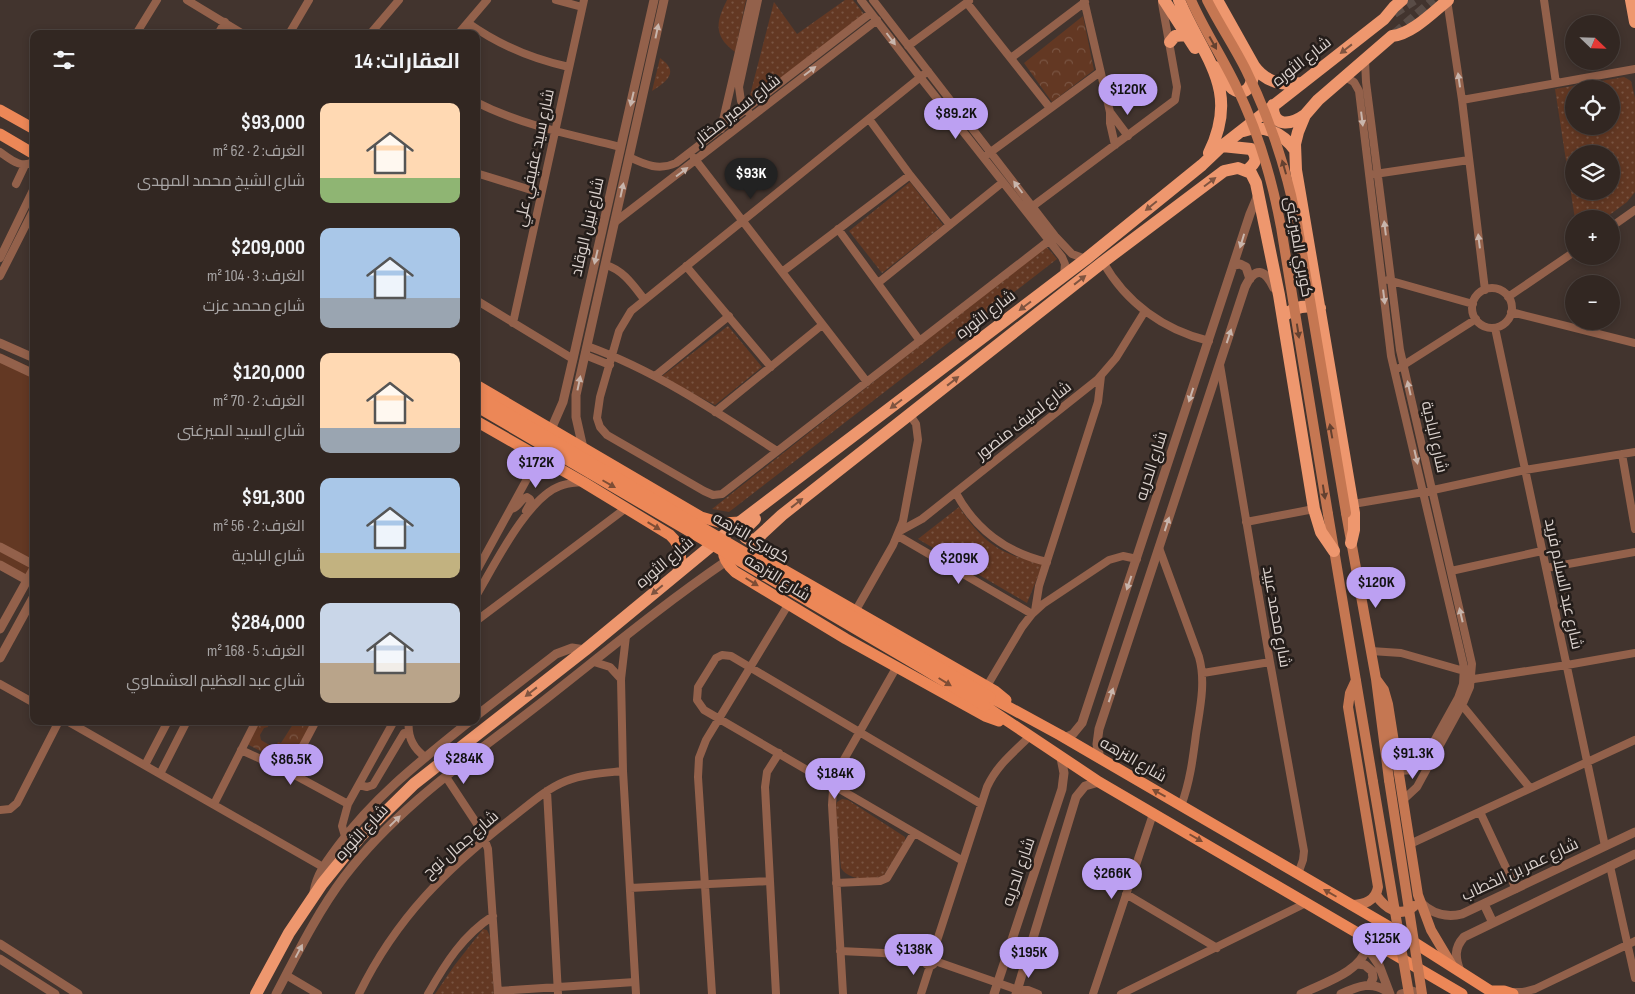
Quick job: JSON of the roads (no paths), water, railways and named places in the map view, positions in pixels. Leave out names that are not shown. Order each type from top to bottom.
[{"type":"highway","points":[[1163,0],[1200,54],[1220,72],[1230,86],[1238,90],[1247,89],[1252,84],[1254,66]]},
{"type":"highway","points":[[1179,0],[1210,63],[1219,88],[1222,114],[1218,134],[1206,161]]},
{"type":"highway","points":[[1217,0],[1254,66],[1264,76],[1276,83],[1302,83]]},
{"type":"highway","name":"شارع الثوره","points":[[256,994],[289,933],[313,896],[360,837],[414,784],[585,650],[740,522],[1064,277],[1222,146],[1384,19],[1402,0]]},
{"type":"highway","points":[[1295,156],[1298,132],[1305,116],[1318,100],[1392,36],[1401,35],[1409,31],[1447,0]]},
{"type":"highway","points":[[1632,0],[1635,22]]},
{"type":"highway","points":[[1170,42],[1178,35],[1186,35]]},
{"type":"highway","points":[[1273,105],[1274,115],[1284,123],[1294,123],[1305,116]]},
{"type":"highway","points":[[1242,131],[1260,128],[1272,131],[1288,140],[1295,156],[1320,308],[1349,508],[1355,524],[1351,543]]},
{"type":"highway","points":[[1222,146],[1251,149],[1255,154],[1256,160],[1247,170],[1254,177],[1279,295],[1314,510],[1321,532],[1334,551]]},
{"type":"highway","name":"شارع الثوره","points":[[761,535],[782,516],[1103,262],[1224,172],[1233,168],[1247,170]]},
{"type":"highway","points":[[1283,317],[1291,310],[1300,306],[1320,308]]},
{"type":"highway","points":[[761,535],[756,539],[750,540],[745,538],[744,530],[771,506],[777,494]]},
{"type":"main road","name":"كوبري الميرغنى","points":[[1191,0],[1243,100],[1269,174],[1281,226],[1408,994]]},
{"type":"main road","name":"كوبري الميرغنى","points":[[1207,0],[1259,97],[1284,167],[1295,213],[1349,508]]},
{"type":"main road","points":[[0,110],[30,127]]},
{"type":"main road","points":[[0,134],[30,152]]},
{"type":"main road","points":[[480,387],[705,519],[722,523],[740,522]]},
{"type":"main road","name":"كوبري النزهه","points":[[480,397],[1010,708]]},
{"type":"main road","name":"كوبري النزهه","points":[[480,408],[924,669],[1006,720]]},
{"type":"main road","points":[[480,426],[584,482],[670,536],[676,542],[681,556],[677,574]]},
{"type":"main road","points":[[636,515],[644,510],[650,502],[653,489]]},
{"type":"main road","name":"شارع النزهه","points":[[729,531],[723,548],[725,562],[735,572],[896,668],[985,716],[994,720],[1006,720],[1099,782],[1462,994]]},
{"type":"main road","name":"شارع النزهه","points":[[761,535],[758,546],[762,556],[986,686],[1001,696],[1010,708],[1393,929],[1493,993],[1510,993]]},
{"type":"main road","points":[[1351,543],[1376,679],[1422,994]]},
{"type":"main road","points":[[786,603],[781,592],[783,585],[789,580],[799,578]]},
{"type":"main road","points":[[1376,679],[1384,690],[1387,699],[1418,898],[1431,930],[1456,969]]},
{"type":"main road","points":[[1351,905],[1367,902],[1376,895],[1377,885],[1348,707],[1350,693],[1356,680]]},
{"type":"main road","points":[[1376,895],[1386,906],[1400,912],[1407,911],[1418,898]]},
{"type":"street","points":[[138,30],[157,0]]},
{"type":"street","points":[[187,0],[237,30]]},
{"type":"street","points":[[290,30],[309,0]]},
{"type":"street","points":[[373,30],[399,0]]},
{"type":"street","points":[[462,30],[487,0]]},
{"type":"street","points":[[556,0],[583,3]]},
{"type":"street","points":[[751,0],[737,76],[739,96],[751,116]]},
{"type":"street","points":[[721,129],[758,0]]},
{"type":"street","points":[[862,0],[1048,242],[1064,260],[1064,277]]},
{"type":"street","points":[[873,0],[1056,236],[1072,254],[1086,259]]},
{"type":"street","points":[[1026,212],[1172,103],[1177,96],[1163,0]]},
{"type":"street","points":[[1447,0],[1462,100],[1485,290]]},
{"type":"street","points":[[1544,0],[1556,83]]},
{"type":"street","points":[[908,46],[969,1],[1050,108]]},
{"type":"street","points":[[1011,58],[1084,1],[1110,112],[1110,123],[1115,145]]},
{"type":"street","name":"شارع نبيل الوقاد","points":[[539,457],[563,402],[621,147],[659,2]]},
{"type":"street","name":"شارع نبيل الوقاد","points":[[583,448],[575,404],[584,355],[630,157],[659,2]]},
{"type":"street","name":"شارع سيد عفيفي علي","points":[[513,322],[583,3]]},
{"type":"street","name":"شارع سمير مختار","points":[[630,157],[652,167],[664,167],[676,163],[871,13]]},
{"type":"street","name":"شارع سمير مختار","points":[[615,222],[877,20]]},
{"type":"street","points":[[220,30],[225,22]]},
{"type":"street","points":[[468,23],[479,30]]},
{"type":"street","points":[[480,30],[508,48],[538,60],[569,67]]},
{"type":"street","name":"شارع البادية","points":[[1365,60],[1382,279],[1390,348],[1463,659],[1468,692],[1417,787],[1403,800]]},
{"type":"street","points":[[1462,100],[1635,69]]},
{"type":"street","points":[[928,71],[644,299],[632,311],[624,321],[619,332],[598,409],[597,418],[600,427],[606,435],[704,491],[713,495],[722,494],[1056,236]]},
{"type":"street","points":[[984,157],[1100,72]]},
{"type":"street","name":"شارع البادية","points":[[1345,77],[1354,82],[1359,91],[1392,281],[1403,365],[1471,660],[1467,680],[1424,761],[1413,770],[1398,771]]},
{"type":"street","points":[[480,104],[516,119],[621,147]]},
{"type":"street","points":[[1110,112],[1128,136]]},
{"type":"street","points":[[869,118],[910,175],[950,225]]},
{"type":"street","points":[[0,152],[19,164],[25,165],[30,163]]},
{"type":"street","points":[[690,153],[868,382]]},
{"type":"street","points":[[1373,174],[1469,160]]},
{"type":"street","points":[[16,184],[25,165]]},
{"type":"street","points":[[480,174],[541,193]]},
{"type":"street","points":[[782,272],[910,175]]},
{"type":"street","points":[[878,283],[1003,182]]},
{"type":"street","name":"شارع الحريه","points":[[1064,738],[1074,734],[1079,729],[1087,709],[1250,214],[1258,195]]},
{"type":"street","points":[[0,258],[30,196]]},
{"type":"street","points":[[1620,221],[1635,210]]},
{"type":"street","points":[[0,276],[30,217]]},
{"type":"street","points":[[838,229],[920,341]]},
{"type":"street","points":[[1508,297],[1565,258]]},
{"type":"street","points":[[1103,262],[1121,288],[1145,311],[1175,330],[1209,341]]},
{"type":"street","points":[[606,264],[624,275],[644,299]]},
{"type":"street","points":[[1234,265],[1240,264],[1246,267],[1250,279],[1256,274],[1266,274],[1279,295]]},
{"type":"street","points":[[686,266],[771,367]]},
{"type":"street","name":"شارع الحريه","points":[[1100,759],[1097,740],[1103,717],[1245,287],[1250,279]]},
{"type":"street","points":[[1382,279],[1473,304]]},
{"type":"street","points":[[1492,288],[1500,290],[1508,297],[1511,304],[1511,312],[1507,321],[1495,328],[1484,326],[1476,319],[1472,309],[1477,295],[1492,288]]},
{"type":"street","points":[[480,302],[574,359]]},
{"type":"street","name":"شارع لطيف منصور","points":[[899,533],[919,522],[1101,376],[1116,358],[1145,311]]},
{"type":"street","points":[[1511,312],[1635,343]]},
{"type":"street","points":[[655,376],[729,316]]},
{"type":"street","points":[[1395,370],[1476,319]]},
{"type":"street","points":[[715,412],[822,325]]},
{"type":"street","name":"شارع عبد السلام فريد","points":[[1495,328],[1605,846]]},
{"type":"street","points":[[0,343],[30,356]]},
{"type":"street","points":[[587,346],[613,355],[655,376],[778,450]]},
{"type":"street","points":[[584,355],[610,365]]},
{"type":"street","points":[[0,358],[30,372]]},
{"type":"street","name":"شارع محمد عبيد","points":[[1220,363],[1304,851],[1298,874]]},
{"type":"street","points":[[1034,612],[1038,590],[1097,406],[1101,376]]},
{"type":"street","points":[[563,402],[570,406],[575,404]]},
{"type":"street","points":[[856,610],[899,533],[918,440],[916,424],[910,415]]},
{"type":"street","points":[[1349,508],[1525,470],[1635,452]]},
{"type":"street","points":[[1622,454],[1635,529]]},
{"type":"street","points":[[480,565],[539,457]]},
{"type":"street","points":[[480,589],[517,528],[550,490],[569,483],[584,482]]},
{"type":"street","points":[[956,493],[973,518],[990,535],[1017,552],[1047,562]]},
{"type":"street","points":[[511,509],[519,506],[524,498],[529,498],[531,502],[526,511],[525,518]]},
{"type":"street","points":[[480,618],[626,508]]},
{"type":"street","points":[[1246,522],[1314,510]]},
{"type":"street","points":[[899,533],[1034,612]]},
{"type":"street","points":[[0,548],[30,564]]},
{"type":"street","points":[[1159,548],[1199,657],[1202,673],[1202,692],[1190,776],[1181,806]]},
{"type":"street","points":[[1451,571],[1542,551]]},
{"type":"street","points":[[1546,568],[1635,552]]},
{"type":"street","points":[[986,686],[1022,627],[1034,612],[1109,560],[1123,556],[1137,559]]},
{"type":"street","points":[[17,574],[24,560]]},
{"type":"street","name":"شارع الثوره","points":[[276,994],[312,925],[344,877],[388,827],[446,777],[626,636],[725,562]]},
{"type":"street","points":[[0,565],[27,580]]},
{"type":"street","points":[[0,629],[30,574]]},
{"type":"street","points":[[0,658],[30,603]]},
{"type":"street","points":[[712,994],[698,764],[703,746],[786,603]]},
{"type":"street","points":[[626,636],[621,679],[623,771],[636,994]]},
{"type":"street","points":[[480,713],[556,654],[572,648],[585,650]]},
{"type":"street","points":[[1371,650],[1401,653],[1464,671]]},
{"type":"street","points":[[1467,680],[1635,653]]},
{"type":"street","points":[[963,862],[719,719],[701,707],[697,696],[698,687],[714,661],[722,655],[728,654],[981,804]]},
{"type":"street","points":[[594,662],[610,667],[621,679]]},
{"type":"street","points":[[1202,673],[1270,662]]},
{"type":"street","points":[[843,994],[832,805],[834,786],[838,770],[896,668]]},
{"type":"street","points":[[0,684],[30,701]]},
{"type":"street","points":[[1462,705],[1530,788]]},
{"type":"street","points":[[1087,709],[1090,716],[1094,718],[1103,717]]},
{"type":"street","points":[[0,810],[10,809],[16,803],[57,725]]},
{"type":"street","points":[[74,725],[323,866]]},
{"type":"street","points":[[145,765],[166,725]]},
{"type":"street","points":[[160,774],[185,725]]},
{"type":"street","points":[[214,804],[254,725]]},
{"type":"street","points":[[289,772],[314,725]]},
{"type":"street","points":[[346,836],[342,826],[348,804],[392,725]]},
{"type":"street","points":[[409,725],[409,733],[414,746],[425,756]]},
{"type":"street","name":"شارع الثوره","points":[[313,896],[317,878],[323,866],[346,836],[386,792],[425,756],[465,725]]},
{"type":"street","points":[[360,785],[367,787],[373,785],[404,733],[409,733]]},
{"type":"street","points":[[921,994],[987,787],[997,769],[1029,737]]},
{"type":"street","points":[[1410,844],[1635,740]]},
{"type":"street","points":[[241,750],[289,772],[348,804]]},
{"type":"street","points":[[776,994],[765,783],[768,772],[779,754]]},
{"type":"street","name":"شارع الحريه","points":[[994,994],[1059,799],[1064,779],[1061,758]]},
{"type":"street","name":"شارع جمال نوح","points":[[359,994],[388,944],[419,902],[455,864],[547,791],[561,783],[581,776],[623,771]]},
{"type":"street","points":[[446,777],[485,839],[489,859],[494,916],[498,993],[558,991],[635,982]]},
{"type":"street","name":"شارع الحريه","points":[[1019,993],[1073,805],[1077,795],[1083,788],[1099,782]]},
{"type":"street","points":[[547,791],[558,991]]},
{"type":"street","points":[[1059,799],[1067,797],[1071,799],[1073,805]]},
{"type":"street","points":[[1480,812],[1516,889]]},
{"type":"street","points":[[1093,994],[1153,814]]},
{"type":"street","name":"شارع عمر بن الخطاب","points":[[1418,898],[1431,911],[1447,916],[1462,914],[1635,832]]},
{"type":"street","points":[[836,883],[877,881],[887,878],[914,833]]},
{"type":"street","points":[[1456,969],[1456,955],[1459,943],[1464,937],[1635,854]]},
{"type":"street","points":[[1610,866],[1631,943],[1635,978]]},
{"type":"street","points":[[630,888],[770,881]]},
{"type":"street","points":[[1126,894],[1216,948]]},
{"type":"street","points":[[1121,994],[1306,903]]},
{"type":"street","points":[[1484,904],[1493,923]]},
{"type":"street","points":[[428,994],[459,946],[477,927],[494,916]]},
{"type":"street","points":[[1356,933],[1379,965],[1390,994]]},
{"type":"street","points":[[1510,993],[1535,989],[1631,943]]},
{"type":"street","points":[[0,944],[78,994]]},
{"type":"street","points":[[1301,994],[1358,964],[1364,956],[1366,946]]},
{"type":"street","points":[[840,951],[883,953],[931,960],[998,982],[1019,993],[1028,990],[1038,994]]},
{"type":"street","points":[[0,959],[55,994]]},
{"type":"street","points":[[1358,964],[1365,965],[1372,972],[1373,978],[1370,985]]},
{"type":"street","points":[[286,975],[318,994]]},
{"type":"street","points":[[1341,994],[1358,986],[1370,985],[1379,987],[1390,994]]},
{"type":"street","points":[[1401,994],[1412,991],[1422,994]]},
{"type":"tunnel","points":[[1394,13],[1414,0]]},
{"type":"tunnel","points":[[1395,34],[1434,0]]}]
